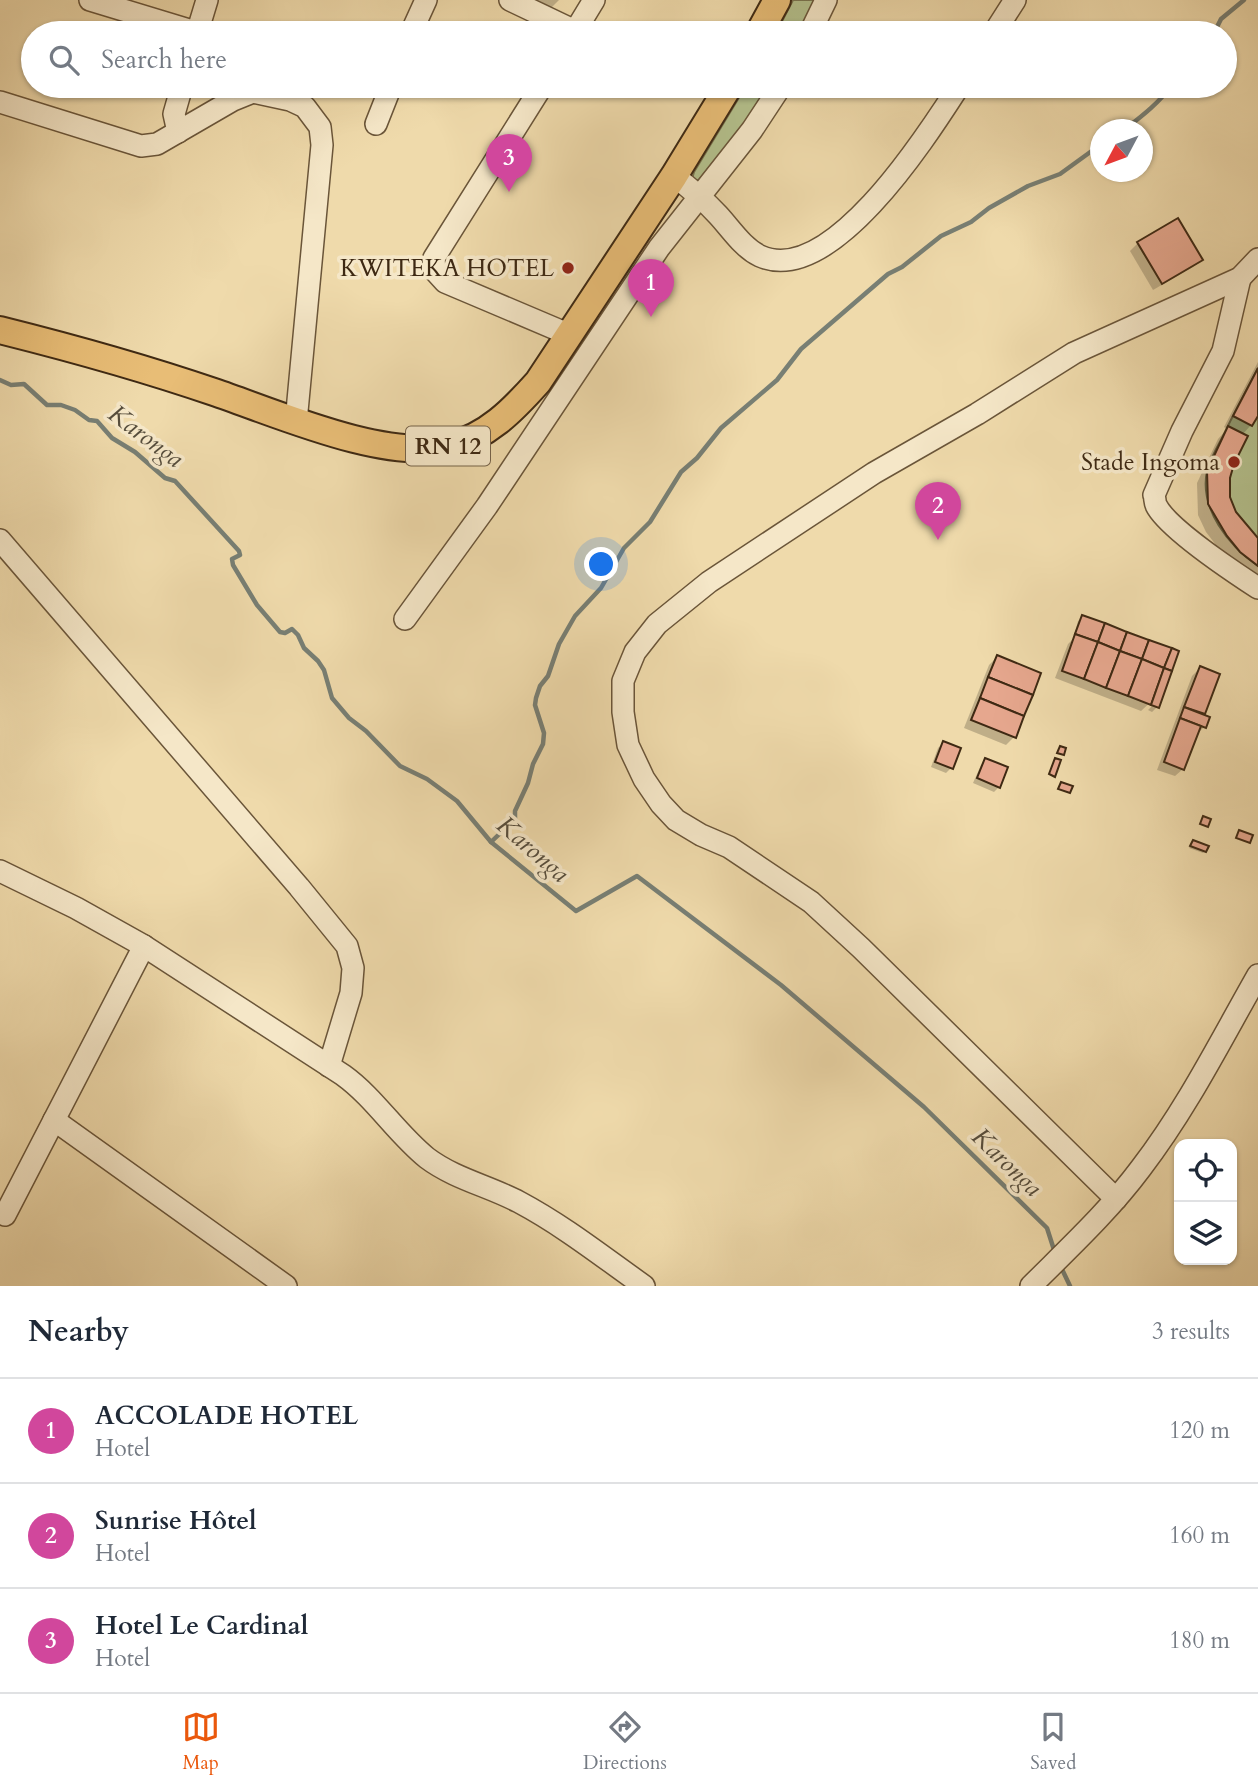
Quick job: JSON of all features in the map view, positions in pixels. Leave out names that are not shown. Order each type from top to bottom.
[{"type":"main road","points":[[766,21],[777,0]]},
{"type":"main road","name":"RN 12","points":[[0,330],[213,392],[296,422],[392,446],[449,446],[480,436],[514,409],[538,382],[674,176],[722,98]]},
{"type":"street","points":[[90,0],[159,21]]},
{"type":"street","points":[[201,21],[207,0]]},
{"type":"street","points":[[416,21],[426,0]]},
{"type":"street","points":[[510,0],[553,21]]},
{"type":"street","points":[[582,21],[594,0]]},
{"type":"street","points":[[816,21],[826,0]]},
{"type":"street","points":[[1002,21],[1015,0]]},
{"type":"street","points":[[178,132],[174,114],[179,98]]},
{"type":"street","points":[[0,102],[141,146],[157,144],[236,98]]},
{"type":"street","points":[[280,98],[298,103],[316,120],[322,136],[296,422]]},
{"type":"street","points":[[376,124],[386,98]]},
{"type":"street","points":[[534,98],[434,258],[435,271],[445,282],[570,335]]},
{"type":"street","points":[[405,619],[487,506],[659,248],[752,130],[773,98]]},
{"type":"street","points":[[674,176],[699,196],[747,247],[773,260],[789,260],[840,234],[870,205],[894,179],[951,98]]},
{"type":"street","points":[[1116,1199],[881,967],[811,902],[729,847],[701,835],[669,812],[644,779],[628,745],[623,712],[623,681],[635,652],[657,624],[709,582],[874,473],[977,414],[1074,353],[1240,278],[1258,259]]},
{"type":"street","points":[[1240,278],[1223,351],[1182,431],[1154,495],[1156,505],[1172,523],[1205,551],[1258,589]]},
{"type":"street","points":[[0,540],[347,946],[354,968],[351,993],[329,1066]]},
{"type":"street","points":[[0,871],[76,908],[144,946],[357,1085],[428,1159],[461,1179],[517,1201],[565,1230],[644,1286]]},
{"type":"street","points":[[5,1215],[144,946]]},
{"type":"street","points":[[1031,1286],[1116,1199],[1170,1128],[1258,975]]},
{"type":"street","points":[[54,1120],[286,1286]]},
{"type":"green space","points":[[793,0],[817,0],[806,21],[782,21]]},
{"type":"green space","points":[[739,98],[765,98],[699,180],[692,179]]},
{"type":"green space","name":"Stade Ingoma","points":[[1258,368],[1258,566],[1237,548],[1219,525],[1212,512],[1206,485],[1212,458]]},
{"type":"building","points":[[1178,218],[1203,260],[1162,284],[1137,242]]},
{"type":"building","points":[[1258,368],[1258,416],[1252,426],[1233,416]]},
{"type":"building","points":[[1228,426],[1248,436],[1234,464],[1230,478],[1230,497],[1236,512],[1258,538],[1258,566],[1240,552],[1227,536],[1208,504],[1207,471]]},
{"type":"building","points":[[1082,615],[1105,623],[1098,642],[1075,634]]},
{"type":"building","points":[[1105,623],[1127,632],[1120,651],[1098,642]]},
{"type":"building","points":[[1127,632],[1149,640],[1142,659],[1120,651]]},
{"type":"building","points":[[1075,634],[1098,642],[1084,679],[1062,671]]},
{"type":"building","points":[[1149,640],[1172,648],[1164,668],[1142,659]]},
{"type":"building","points":[[1098,642],[1120,651],[1106,688],[1084,679]]},
{"type":"building","points":[[1172,648],[1179,651],[1172,671],[1164,668]]},
{"type":"building","points":[[1120,651],[1142,659],[1128,696],[1106,688]]},
{"type":"building","points":[[997,655],[1041,673],[1033,695],[988,677]]},
{"type":"building","points":[[1142,659],[1164,668],[1151,705],[1128,696]]},
{"type":"building","points":[[1200,666],[1220,674],[1205,714],[1184,707]]},
{"type":"building","points":[[1164,668],[1172,671],[1159,708],[1151,705]]},
{"type":"building","points":[[988,677],[1033,695],[1024,716],[980,698]]},
{"type":"building","points":[[980,698],[1024,716],[1016,738],[971,720]]},
{"type":"building","points":[[1184,707],[1210,717],[1206,728],[1180,718]]},
{"type":"building","points":[[1180,718],[1201,726],[1184,770],[1164,762]]},
{"type":"building","points":[[943,741],[961,748],[953,769],[935,762]]},
{"type":"building","points":[[1060,746],[1066,748],[1064,755],[1057,753]]},
{"type":"building","points":[[985,758],[1008,767],[1000,788],[977,778]]},
{"type":"building","points":[[1055,758],[1061,760],[1055,777],[1049,774]]},
{"type":"building","points":[[1061,782],[1073,786],[1070,793],[1058,789]]},
{"type":"building","points":[[1203,816],[1211,819],[1208,827],[1200,824]]},
{"type":"building","points":[[1239,830],[1253,835],[1250,843],[1236,838]]},
{"type":"building","points":[[1193,840],[1209,846],[1206,852],[1190,846]]},
{"type":"waterway","points":[[1220,21],[1244,0]]},
{"type":"waterway","points":[[1138,119],[1160,98]]},
{"type":"waterway","points":[[491,842],[515,819],[515,811],[543,744],[544,733],[535,705],[536,698],[540,686],[548,676],[559,644],[575,616],[601,588],[624,548],[650,522],[681,472],[697,458],[721,428],[777,380],[801,349],[888,274],[902,267],[941,236],[971,222],[989,208],[1028,186],[1060,174],[1090,152]]},
{"type":"waterway","name":"Karonga","points":[[0,380],[11,385],[24,384],[47,405],[61,405],[75,410],[89,420],[97,421],[112,438],[135,452],[165,478],[175,481],[239,551],[240,555],[232,559],[233,565],[257,605],[280,632],[285,633],[292,629],[298,635],[304,648],[324,670],[332,698],[349,718],[366,731],[400,766],[427,779],[457,801],[491,842],[576,911],[637,876],[781,985],[924,1107],[1047,1228],[1055,1253]]},
{"type":"waterway","name":"Karonga","points":[[1060,1265],[1070,1286]]},
{"type":"place","name":"Hotel Le Cardinal","points":[[509,192]]},
{"type":"place","name":"KWITEKA HOTEL","points":[[568,268]]},
{"type":"place","name":"ACCOLADE HOTEL","points":[[651,317]]},
{"type":"place","name":"Stade Ingoma","points":[[1234,462]]},
{"type":"place","name":"Sunrise Hôtel","points":[[938,540]]}]
